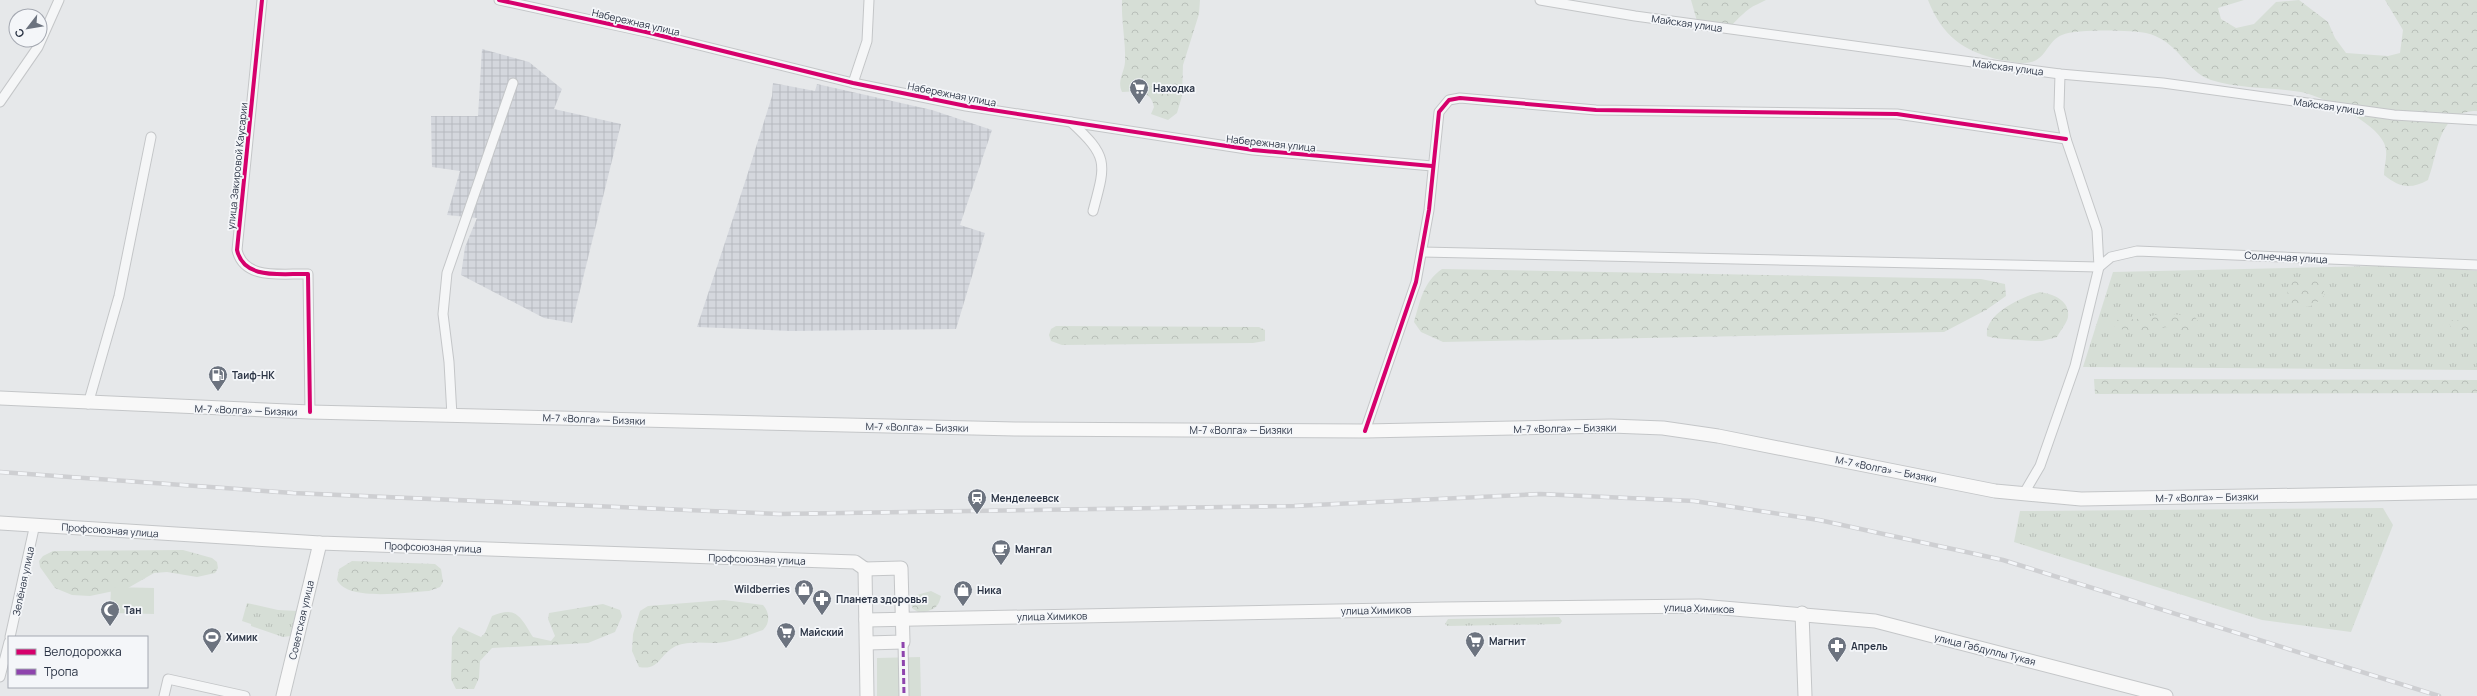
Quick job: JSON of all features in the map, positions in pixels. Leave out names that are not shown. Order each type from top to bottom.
[{"type":"main road","name":"М-7 «Волга» — Бизяки","points":[[0,398],[88,404],[310,412],[1008,429],[1365,431],[1611,426],[1663,428],[1718,436],[2023,495],[2081,499],[2477,492]]},
{"type":"main road","name":"Профсоюзная улица","points":[[0,523],[320,543],[855,562],[865,569]]},
{"type":"main road","name":"Советская улица","points":[[283,696],[320,543]]},
{"type":"main road","points":[[866,643],[903,642],[901,568],[865,569],[866,620],[866,643],[867,696]]},
{"type":"main road","name":"улица Химиков","points":[[866,620],[1566,607],[1700,606],[1802,613]]},
{"type":"main road","points":[[1802,613],[1805,696]]},
{"type":"main road","name":"улица Габдуллы Тукая","points":[[1802,613],[1875,621],[2166,696]]},
{"type":"street","points":[[0,102],[38,47],[58,0]]},
{"type":"street","name":"улица Закировой Каусарии","points":[[262,0],[237,250],[245,266],[257,273],[308,274],[310,412]]},
{"type":"street","name":"Набережная улица","points":[[499,0],[646,32],[853,82],[966,106],[1254,150],[1432,166]]},
{"type":"street","points":[[853,82],[867,41],[869,0]]},
{"type":"street","name":"Майская улица","points":[[1540,0],[1635,16],[2060,74],[2163,83],[2394,115],[2477,120]]},
{"type":"street","points":[[2023,495],[2040,466],[2075,366],[2099,267],[2097,230],[2066,139],[2059,108],[2060,74]]},
{"type":"street","points":[[452,416],[449,362],[444,314],[447,273],[513,83]]},
{"type":"street","points":[[1365,431],[1416,282],[1429,210],[1438,112],[1449,100],[1460,98],[1596,110],[1898,114],[2066,139]]},
{"type":"street","points":[[1071,121],[1096,146],[1102,162],[1102,177],[1093,211]]},
{"type":"street","points":[[88,404],[119,296],[151,137]]},
{"type":"street","name":"Солнечная улица","points":[[2099,267],[2111,257],[2136,251],[2477,265]]},
{"type":"street","points":[[1422,252],[2099,267]]},
{"type":"street","name":"Зелёная улица","points":[[10,636],[35,524]]},
{"type":"street","points":[[903,642],[904,696]]},
{"type":"street","points":[[0,677],[8,646]]},
{"type":"street","points":[[164,696],[168,679],[244,696]]},
{"type":"shaded area","points":[[482,49],[529,62],[562,89],[554,109],[621,124],[572,323],[544,318],[461,275],[465,247],[477,218],[447,215],[460,171],[432,167],[431,116],[478,116]]},
{"type":"shaded area","points":[[773,83],[815,91],[817,84],[932,110],[992,130],[960,225],[985,233],[956,329],[791,331],[697,327],[772,96]]},
{"type":"green space","points":[[1122,0],[1200,0],[1199,14],[1183,65],[1182,96],[1177,113],[1168,120],[1151,114],[1154,107],[1150,97],[1137,92],[1122,92],[1120,80],[1125,62],[1125,54]]},
{"type":"green space","points":[[1691,0],[1766,0],[1753,6],[1728,28],[1718,31],[1699,28]]},
{"type":"green space","points":[[1928,0],[2244,0],[2218,8],[2221,19],[2236,28],[2254,24],[2276,2],[2299,0],[2328,22],[2335,38],[2346,53],[2388,56],[2400,53],[2403,30],[2385,0],[2477,0],[2477,111],[2464,113],[2454,118],[2447,125],[2438,146],[2428,180],[2416,185],[2405,186],[2384,175],[2386,151],[2384,143],[2379,135],[2347,111],[2310,94],[2290,90],[2233,85],[2211,80],[2194,70],[2166,42],[2146,33],[2138,32],[2103,31],[2069,33],[2057,37],[2040,57],[2031,62],[2024,63],[1988,57],[1965,47],[1947,33],[1934,13]]},
{"type":"green space","points":[[2420,265],[2477,271],[2477,370],[2083,367],[2113,272]]},
{"type":"green space","points":[[1442,269],[1981,279],[2005,284],[2006,296],[1986,310],[1944,332],[1443,342],[1421,332],[1414,322],[1420,300],[1426,286]]},
{"type":"green space","points":[[2292,281],[2315,281],[2324,286],[2324,296],[2311,306],[2299,307],[2294,305],[2288,298],[2289,287]]},
{"type":"green space","points":[[2040,292],[2050,294],[2060,299],[2068,311],[2068,317],[2057,337],[2042,341],[2004,339],[1987,336],[1991,321],[1998,314],[2015,302]]},
{"type":"green space","points":[[2165,313],[2195,317],[2201,325],[2200,330],[2179,330],[2167,327],[2147,331],[2116,329],[2112,324],[2116,320],[2137,319]]},
{"type":"green space","points":[[2453,320],[2477,322],[2477,335],[2453,331],[2448,322]]},
{"type":"green space","points":[[1056,326],[1259,327],[1265,330],[1265,341],[1253,343],[1062,345],[1051,341],[1049,335],[1051,329]]},
{"type":"green space","points":[[2094,379],[2477,380],[2477,393],[2095,394]]},
{"type":"green space","points":[[2383,508],[2393,525],[2351,632],[2262,620],[2014,542],[2020,511]]},
{"type":"green space","points":[[183,550],[212,558],[217,562],[218,568],[215,573],[197,577],[167,572],[154,573],[128,588],[90,596],[72,595],[55,588],[40,567],[39,561],[43,556],[53,551]]},
{"type":"green space","points":[[352,561],[435,564],[441,569],[443,582],[440,587],[429,591],[379,594],[353,591],[343,587],[337,580],[339,569]]},
{"type":"green space","points":[[111,587],[154,588],[154,614],[110,613]]},
{"type":"green space","points":[[931,591],[941,596],[938,604],[932,610],[920,613],[913,609],[910,601],[913,596]]},
{"type":"green space","points":[[724,600],[763,605],[768,615],[767,624],[763,630],[730,641],[719,643],[695,642],[676,646],[670,649],[651,667],[639,667],[632,651],[633,634],[640,611],[648,606]]},
{"type":"green space","points":[[247,603],[278,610],[298,611],[291,636],[283,637],[251,626],[251,624],[242,621]]},
{"type":"green space","points":[[603,604],[620,610],[622,616],[615,632],[588,643],[492,648],[480,661],[479,678],[474,689],[456,689],[451,679],[452,637],[459,627],[481,637],[485,633],[492,616],[507,612],[517,615],[533,637],[551,641],[555,636],[548,619],[549,613]]},
{"type":"green space","points":[[1559,617],[1562,621],[1560,624],[1448,626],[1445,624],[1448,619]]},
{"type":"green space","points":[[920,657],[921,696],[877,696],[877,658]]},
{"type":"railway","points":[[0,472],[293,493],[779,514],[1294,506],[1540,494],[1694,501],[1819,520],[2003,560],[2439,696]]},
{"type":"marked path","points":[[903,642],[904,696]]},
{"type":"cycle path","points":[[262,0],[237,250],[241,260],[248,267],[256,271],[276,274],[308,274],[310,412]]},
{"type":"cycle path","points":[[499,0],[646,32],[853,83],[966,106],[1253,150],[1432,166]]},
{"type":"cycle path","points":[[1365,431],[1416,282],[1429,210],[1439,112],[1449,100],[1460,98],[1596,110],[1897,114],[2066,139]]},
{"type":"place","name":"Находка","points":[[1139,105]]},
{"type":"place","name":"Таиф-НК","points":[[218,392]]},
{"type":"place","name":"Менделеевск","points":[[977,515]]},
{"type":"place","name":"Мангал","points":[[1001,566]]},
{"type":"place","name":"Wildberries","points":[[804,606]]},
{"type":"place","name":"Ника","points":[[963,607]]},
{"type":"place","name":"Планета здоровья","points":[[822,616]]},
{"type":"place","name":"Тан","points":[[110,627]]},
{"type":"place","name":"Майский","points":[[786,649]]},
{"type":"place","name":"Химик","points":[[212,654]]},
{"type":"place","name":"Магнит","points":[[1475,658]]},
{"type":"place","name":"Апрель","points":[[1837,663]]}]
